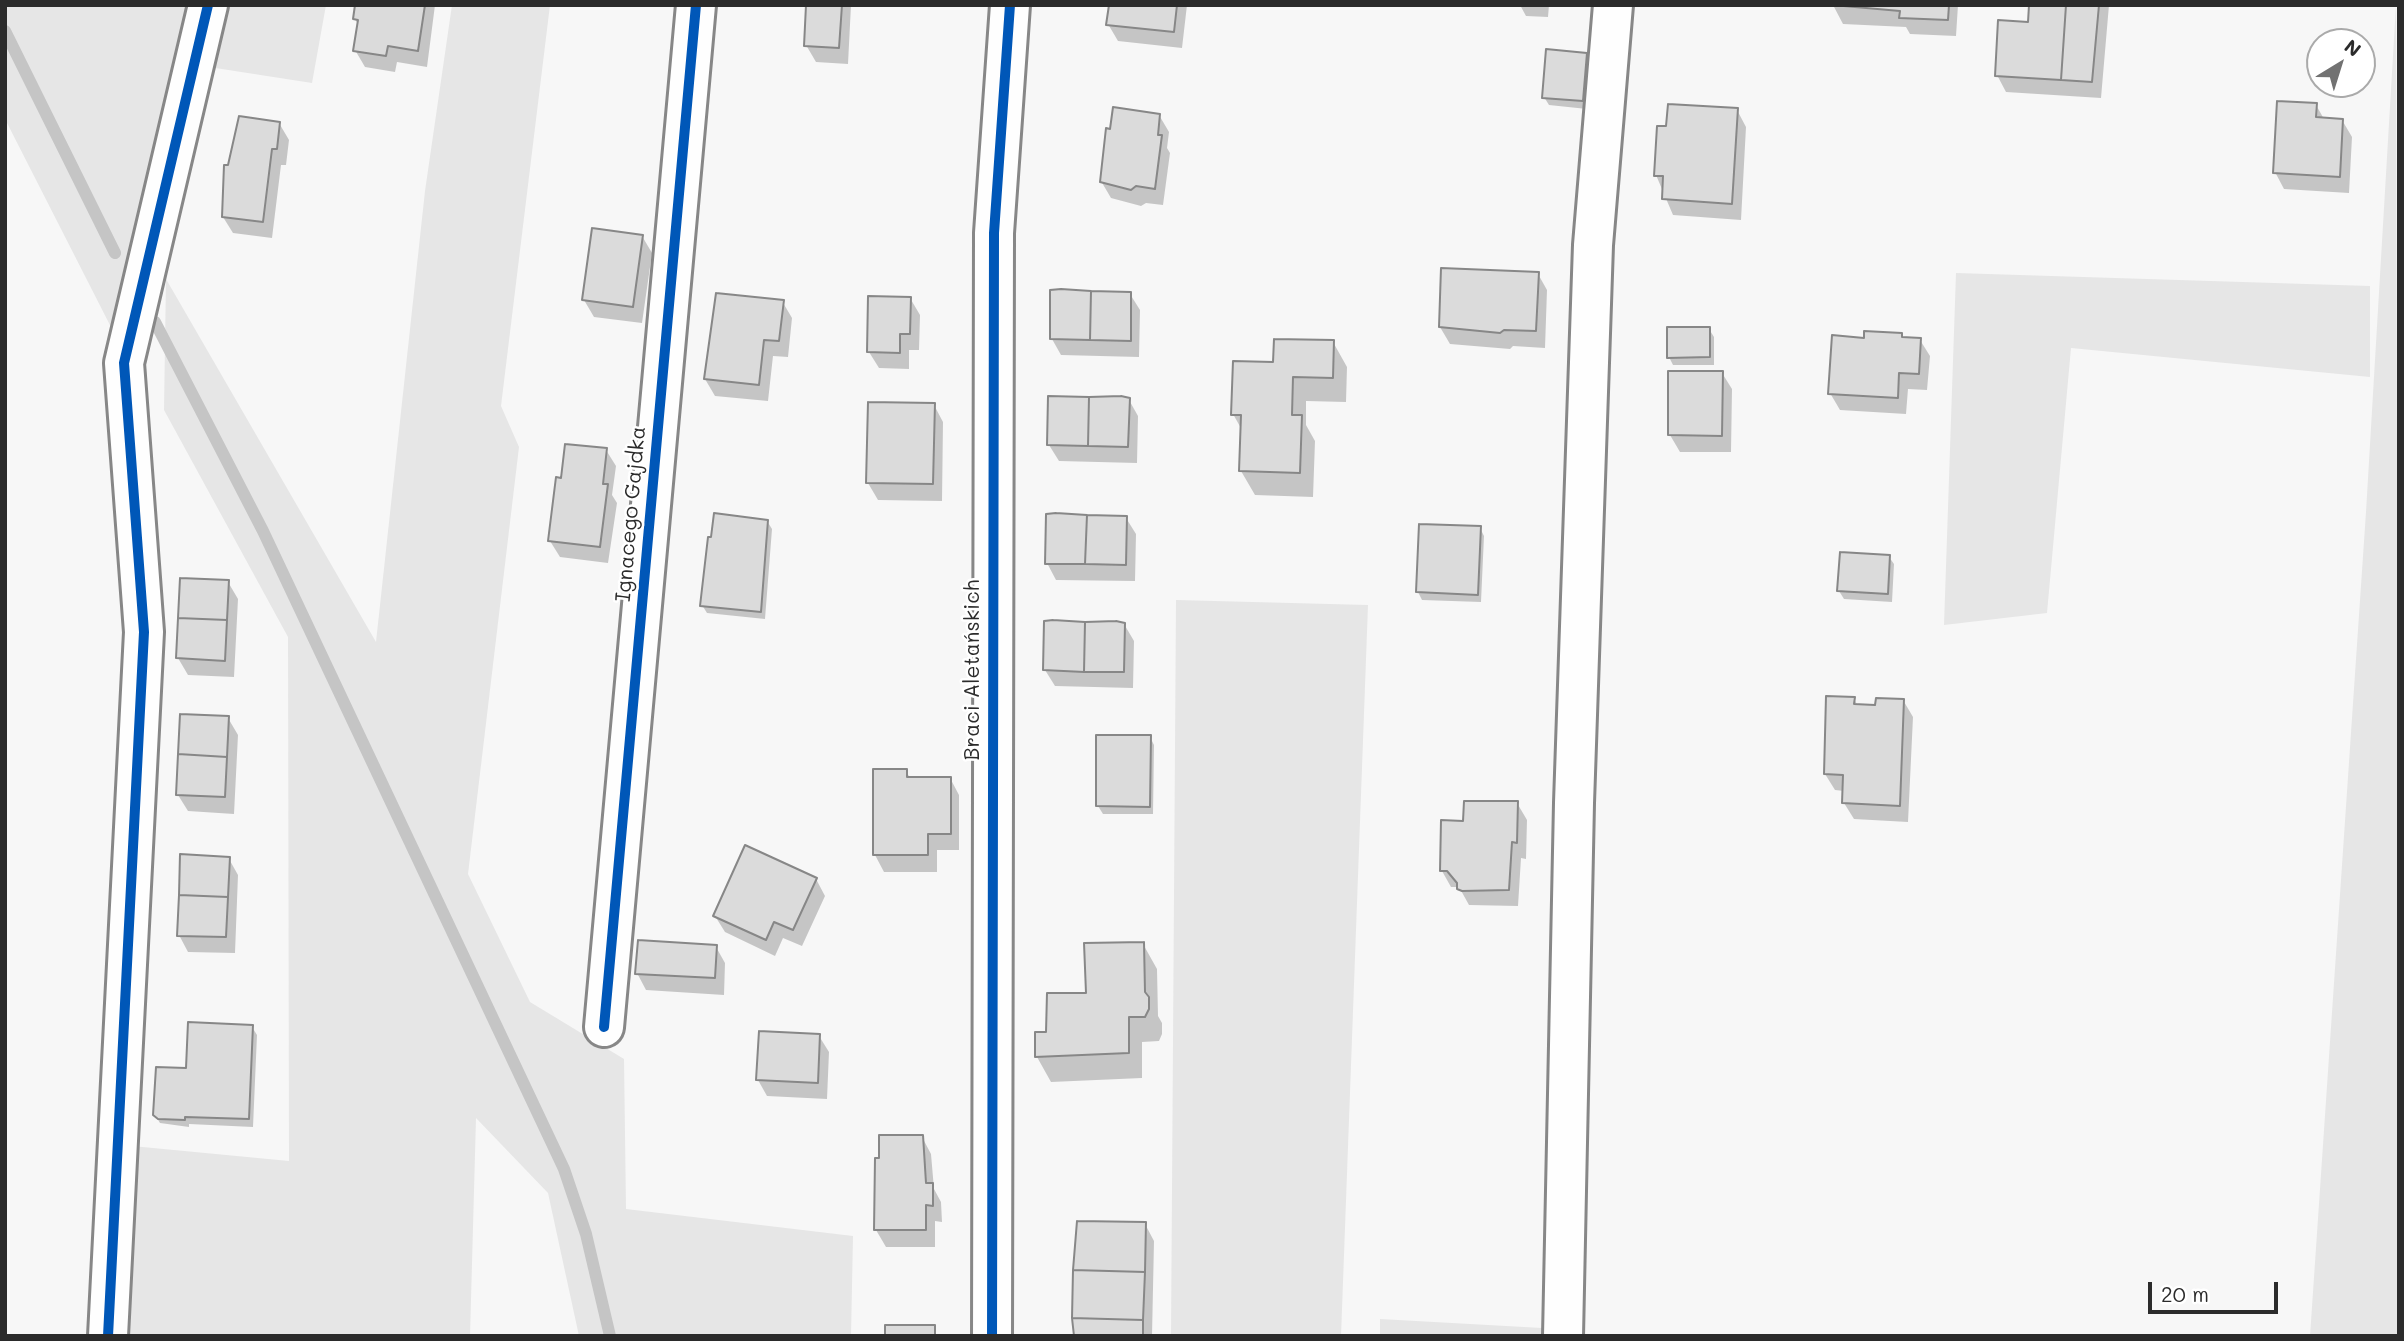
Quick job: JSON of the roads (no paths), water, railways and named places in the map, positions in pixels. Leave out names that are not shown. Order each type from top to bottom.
[{"type":"street","points":[[108,1336],[144,632],[124,363],[208,5]]},
{"type":"street","name":"Ignacego Gajdka","points":[[604,1027],[696,5]]},
{"type":"street","name":"Braci Aletańskich","points":[[992,1336],[994,233],[1010,5]]},
{"type":"street","points":[[1563,1336],[1574,789],[1592,272],[1613,5]]},
{"type":"waterway","points":[[5,31],[115,253]]},
{"type":"waterway","points":[[155,322],[263,531],[564,1169],[586,1234],[610,1336]]}]
